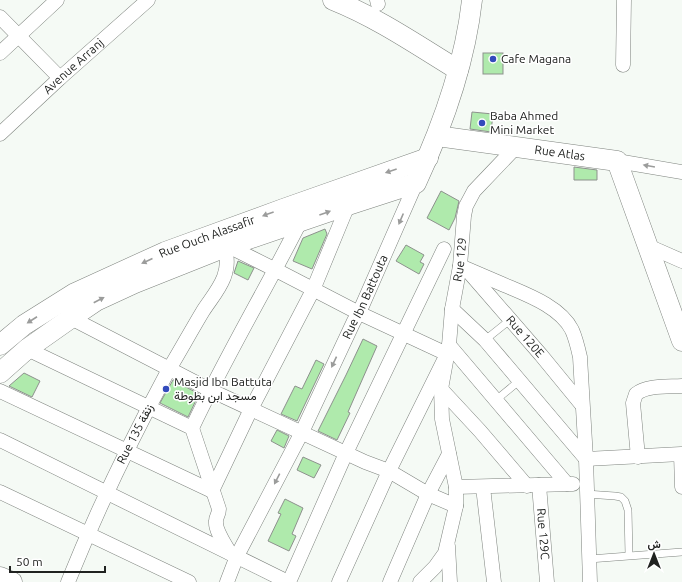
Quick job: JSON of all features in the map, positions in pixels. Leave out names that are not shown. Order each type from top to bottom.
[{"type":"street","points":[[0,53],[57,0]]},
{"type":"street","name":"Avenue Arranj","points":[[0,134],[60,78],[148,0]]},
{"type":"street","points":[[333,0],[360,11],[458,70]]},
{"type":"street","name":"Rue Ibn Battouta","points":[[227,582],[234,554],[302,432],[359,313],[428,158],[453,91],[466,40],[472,0]]},
{"type":"street","points":[[623,65],[624,0]]},
{"type":"street","points":[[0,16],[60,78]]},
{"type":"street","name":"Rue Atlas","points":[[437,136],[617,161],[682,172]]},
{"type":"street","name":"Rue 129","points":[[420,582],[440,561],[445,553],[456,506],[456,487],[442,419],[441,389],[448,350],[452,309],[463,267],[464,216],[469,200],[478,186],[515,148]]},
{"type":"street","name":"Rue Ouch Alassafir","points":[[0,345],[24,325],[76,293],[165,252],[428,158]]},
{"type":"street","points":[[617,161],[682,341]]},
{"type":"street","name":"Rue Ouch Alassafir","points":[[0,373],[27,349],[70,318],[96,301],[125,287],[226,247],[416,183]]},
{"type":"street","points":[[212,491],[251,409],[313,290],[348,205]]},
{"type":"street","points":[[234,554],[216,526],[216,518],[219,511],[192,428],[210,390],[276,270],[300,222]]},
{"type":"street","points":[[648,246],[682,261]]},
{"type":"street","points":[[226,247],[276,270],[359,313],[403,333],[448,350],[496,400],[567,484]]},
{"type":"street","name":"Rue 135 زنقة","points":[[68,582],[126,451],[148,408],[203,311],[221,283],[227,267],[226,247]]},
{"type":"street","points":[[0,440],[234,554],[288,582],[346,453],[444,249]]},
{"type":"street","points":[[463,267],[530,296],[546,305],[560,315],[572,329],[577,342],[580,357],[586,459],[590,582]]},
{"type":"street","name":"Rue 120E","points":[[463,267],[541,355],[582,405]]},
{"type":"street","points":[[452,309],[484,340],[586,459]]},
{"type":"street","points":[[70,318],[210,390],[389,472],[428,494],[456,506]]},
{"type":"street","points":[[27,349],[192,428]]},
{"type":"street","points":[[339,582],[389,472],[448,350]]},
{"type":"street","points":[[638,457],[633,404],[636,394],[643,390],[652,388],[682,386]]},
{"type":"street","points":[[441,389],[533,485]]},
{"type":"street","points":[[0,391],[212,491]]},
{"type":"street","points":[[390,582],[428,494],[449,454]]},
{"type":"street","points":[[586,459],[681,454],[682,487]]},
{"type":"street","points":[[456,487],[567,484],[586,489]]},
{"type":"street","name":"Rue 129C","points":[[533,485],[547,582]]},
{"type":"street","points":[[483,487],[494,582]]},
{"type":"street","points":[[0,492],[188,582]]},
{"type":"street","points":[[448,543],[450,582]]},
{"type":"street","points":[[0,577],[12,582]]},
{"type":"lane","points":[[484,340],[510,320]]},
{"type":"lane","points":[[496,400],[519,380]]},
{"type":"lane","points":[[586,489],[621,497],[625,501],[628,510],[630,555]]},
{"type":"lane","points":[[589,559],[682,552]]},
{"type":"building","name":"Cafe Magana","points":[[483,53],[503,53],[503,74],[483,74]]},
{"type":"building","name":"Baba Ahmed Mini Market","points":[[472,112],[493,114],[491,132],[470,129]]},
{"type":"building","points":[[574,167],[597,170],[597,180],[574,180]]},
{"type":"building","points":[[441,191],[459,201],[455,218],[449,230],[427,218]]},
{"type":"building","points":[[325,229],[327,234],[312,269],[293,261],[303,238]]},
{"type":"building","points":[[406,245],[424,255],[420,262],[424,264],[419,274],[396,261]]},
{"type":"building","points":[[238,261],[254,268],[248,280],[234,273]]},
{"type":"building","points":[[363,339],[377,346],[348,412],[350,413],[337,440],[318,431]]},
{"type":"building","points":[[316,360],[324,364],[297,421],[281,414],[295,386],[302,389]]},
{"type":"building","points":[[24,373],[40,381],[32,397],[9,386]]},
{"type":"building","points":[[173,380],[199,394],[188,417],[160,403]]},
{"type":"building","points":[[277,430],[289,436],[284,448],[271,441]]},
{"type":"building","points":[[303,457],[321,465],[314,478],[297,470]]},
{"type":"building","points":[[285,499],[303,508],[292,534],[296,536],[289,551],[268,541],[281,514],[278,513]]},
{"type":"place","name":"Cafe Magana","points":[[493,59]]},
{"type":"place","name":"Baba Ahmed Mini Market","points":[[482,123]]},
{"type":"place","name":"Masjid Ibn Battuta مسجد ابن بطوطة","points":[[166,389]]}]
